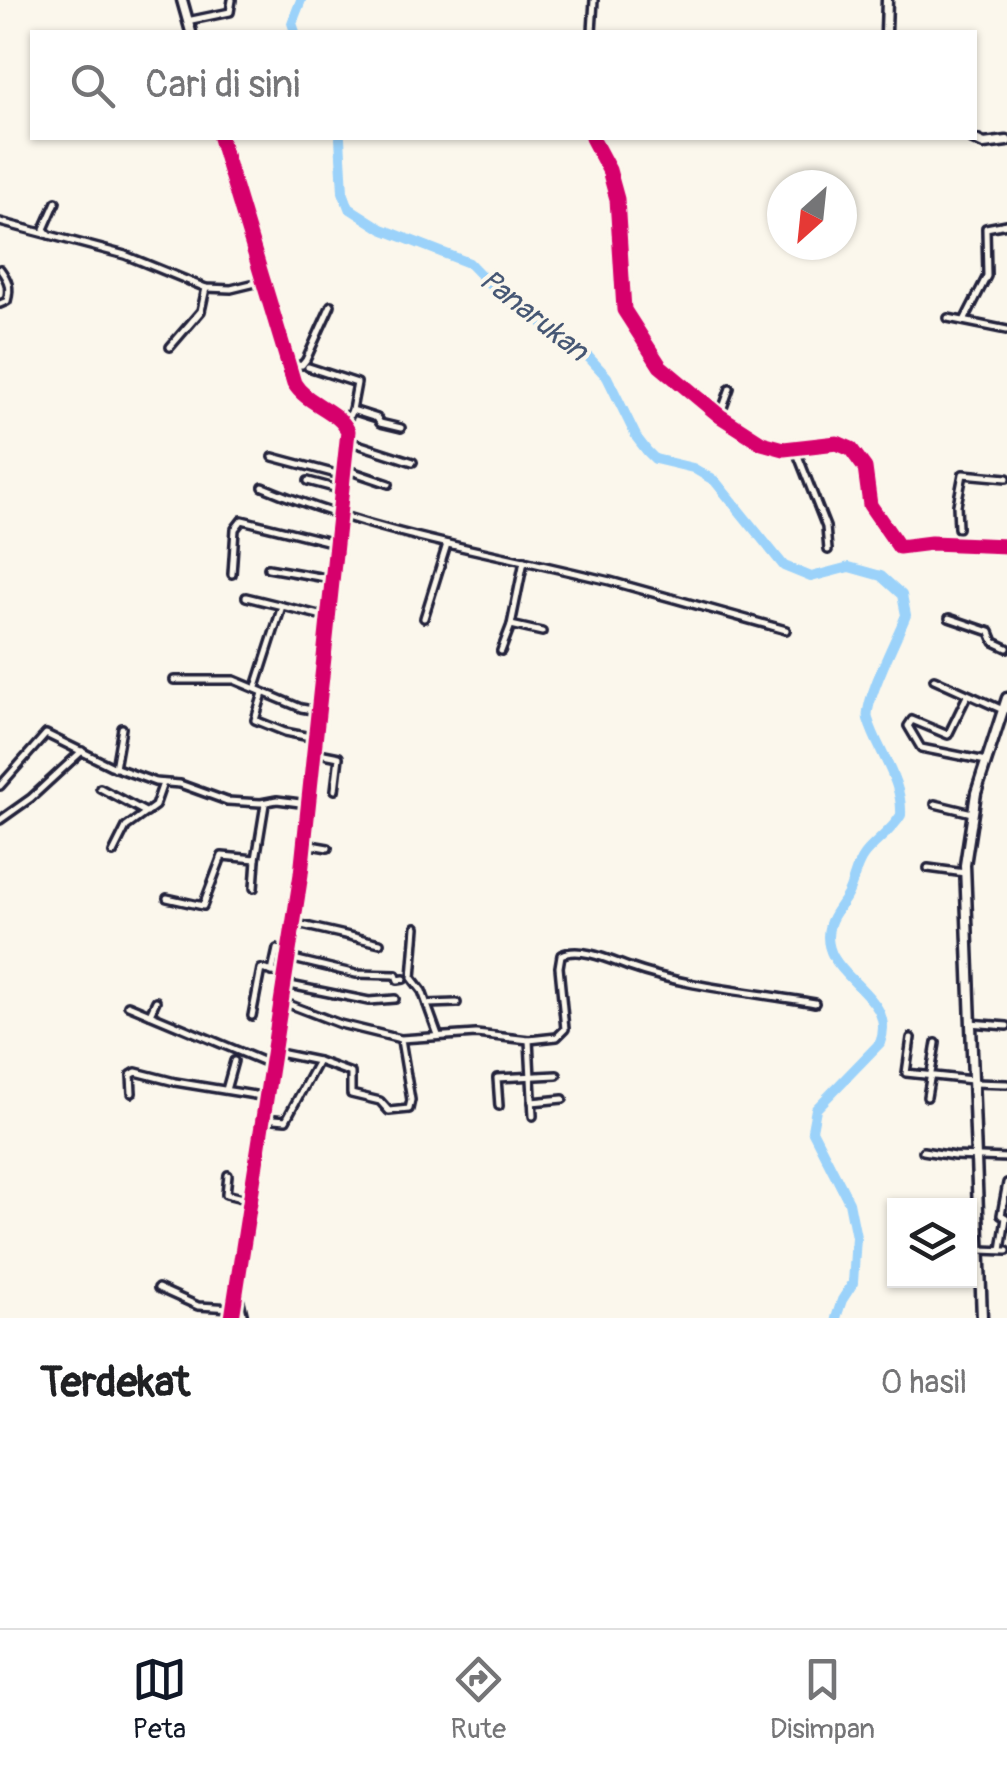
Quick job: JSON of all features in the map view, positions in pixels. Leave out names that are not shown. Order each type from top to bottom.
[{"type":"street","points":[[182,0],[190,30]]},
{"type":"street","points":[[187,21],[230,12],[232,0]]},
{"type":"street","points":[[592,30],[594,0]]},
{"type":"street","points":[[886,30],[887,0]]},
{"type":"street","points":[[221,140],[288,366],[303,396],[346,424]]},
{"type":"street","points":[[593,140],[615,190],[625,313],[664,371],[762,444],[778,448],[846,445],[860,457],[870,505],[900,548],[931,543],[1007,546]]},
{"type":"street","points":[[975,140],[984,144],[1007,141]]},
{"type":"street","points":[[52,237],[44,229],[56,202]]},
{"type":"street","points":[[0,222],[125,254],[206,288],[231,289],[264,281]]},
{"type":"street","points":[[964,322],[988,276],[986,228],[1007,224]]},
{"type":"street","points":[[0,269],[9,282],[7,301],[0,304]]},
{"type":"street","points":[[170,347],[202,311],[206,288]]},
{"type":"street","points":[[288,366],[302,365],[306,360],[332,305]]},
{"type":"street","points":[[948,318],[1007,330]]},
{"type":"street","points":[[158,1288],[198,1306],[232,1313],[305,844],[348,441],[346,424],[356,382],[308,367]]},
{"type":"street","points":[[720,416],[730,388]]},
{"type":"street","points":[[352,410],[401,428]]},
{"type":"street","points":[[348,441],[412,462]]},
{"type":"street","points":[[796,448],[826,527],[828,550]]},
{"type":"street","points":[[273,457],[389,484]]},
{"type":"street","points":[[958,528],[962,474],[1007,478]]},
{"type":"street","points":[[308,481],[342,490]]},
{"type":"street","points":[[263,487],[339,514],[448,544],[610,581],[786,630]]},
{"type":"street","points":[[232,574],[236,528],[242,520],[335,543]]},
{"type":"street","points":[[424,618],[448,544]]},
{"type":"street","points":[[501,650],[511,624],[524,561]]},
{"type":"street","points":[[268,568],[331,579]]},
{"type":"street","points":[[246,596],[327,617]]},
{"type":"street","points":[[256,688],[282,606]]},
{"type":"street","points":[[949,618],[990,632],[994,643],[1007,648]]},
{"type":"street","points":[[511,624],[542,632]]},
{"type":"street","points":[[174,680],[223,679],[318,711]]},
{"type":"street","points":[[934,679],[1003,710]]},
{"type":"street","points":[[264,692],[254,720],[284,732],[315,738]]},
{"type":"street","points":[[967,696],[948,735],[912,720],[908,726],[920,747],[986,761]]},
{"type":"street","points":[[982,1318],[965,873],[972,813],[1007,698]]},
{"type":"street","points":[[115,768],[122,728]]},
{"type":"street","points":[[0,786],[44,735],[115,768],[163,784],[180,784],[219,799],[308,804]]},
{"type":"street","points":[[0,820],[31,798],[82,751]]},
{"type":"street","points":[[314,752],[339,756],[335,790]]},
{"type":"street","points":[[114,853],[126,827],[155,806],[163,784]]},
{"type":"street","points":[[100,788],[147,812]]},
{"type":"street","points":[[254,888],[265,803]]},
{"type":"street","points":[[935,804],[972,813]]},
{"type":"street","points":[[305,844],[328,848]]},
{"type":"street","points":[[167,898],[203,906],[222,856],[256,859]]},
{"type":"street","points":[[928,868],[965,873]]},
{"type":"street","points":[[293,923],[380,943]]},
{"type":"street","points":[[416,927],[412,978],[438,1035]]},
{"type":"street","points":[[272,972],[276,949]]},
{"type":"street","points":[[283,1002],[340,1024],[401,1039],[476,1034],[529,1040],[558,1036],[565,1029],[558,967],[561,955],[568,952],[606,958],[676,982],[815,1003]]},
{"type":"street","points":[[289,958],[345,972],[404,979]]},
{"type":"street","points":[[252,1016],[261,970],[369,1002],[394,999]]},
{"type":"street","points":[[150,1014],[156,1000]]},
{"type":"street","points":[[427,1004],[457,1003]]},
{"type":"street","points":[[128,1005],[272,1065]]},
{"type":"street","points":[[970,1023],[1007,1026]]},
{"type":"street","points":[[911,1038],[905,1072],[1007,1084]]},
{"type":"street","points":[[274,1052],[318,1061],[352,1074],[352,1094],[380,1101],[389,1112],[407,1111],[411,1100],[401,1039]]},
{"type":"street","points":[[529,1040],[532,1116]]},
{"type":"street","points":[[927,1097],[936,1043]]},
{"type":"street","points":[[226,1090],[234,1061]]},
{"type":"street","points":[[263,1118],[282,1122],[288,1119],[318,1061]]},
{"type":"street","points":[[132,1093],[130,1079],[136,1072],[267,1097]]},
{"type":"street","points":[[499,1106],[497,1078],[557,1074]]},
{"type":"street","points":[[532,1102],[563,1099]]},
{"type":"street","points":[[923,1152],[1007,1158]]},
{"type":"street","points":[[228,1175],[226,1194],[250,1200]]},
{"type":"street","points":[[978,1250],[1004,1250],[1006,1218],[1001,1215],[1007,1183]]},
{"type":"street","points":[[235,1298],[240,1301],[244,1318]]},
{"type":"waterway","name":"Panarukan","points":[[294,30],[292,23],[301,0]]},
{"type":"waterway","name":"Panarukan","points":[[340,140],[343,192],[349,208],[382,229],[469,263],[497,292],[582,350],[607,377],[647,451],[655,459],[693,468],[715,481],[784,566],[811,577],[849,567],[881,576],[902,595],[906,615],[868,711],[872,731],[898,790],[901,815],[861,860],[849,892],[830,924],[828,942],[834,958],[869,996],[883,1025],[880,1043],[816,1109],[812,1130],[849,1202],[856,1237],[853,1283],[836,1318]]},
{"type":"cycle path","points":[[221,140],[294,383],[306,397],[337,417],[348,431],[301,874],[232,1318]]},
{"type":"cycle path","points":[[593,140],[609,170],[617,199],[624,310],[660,366],[720,416],[762,443],[784,449],[837,443],[851,449],[865,468],[870,505],[899,547],[931,543],[1007,546]]}]
